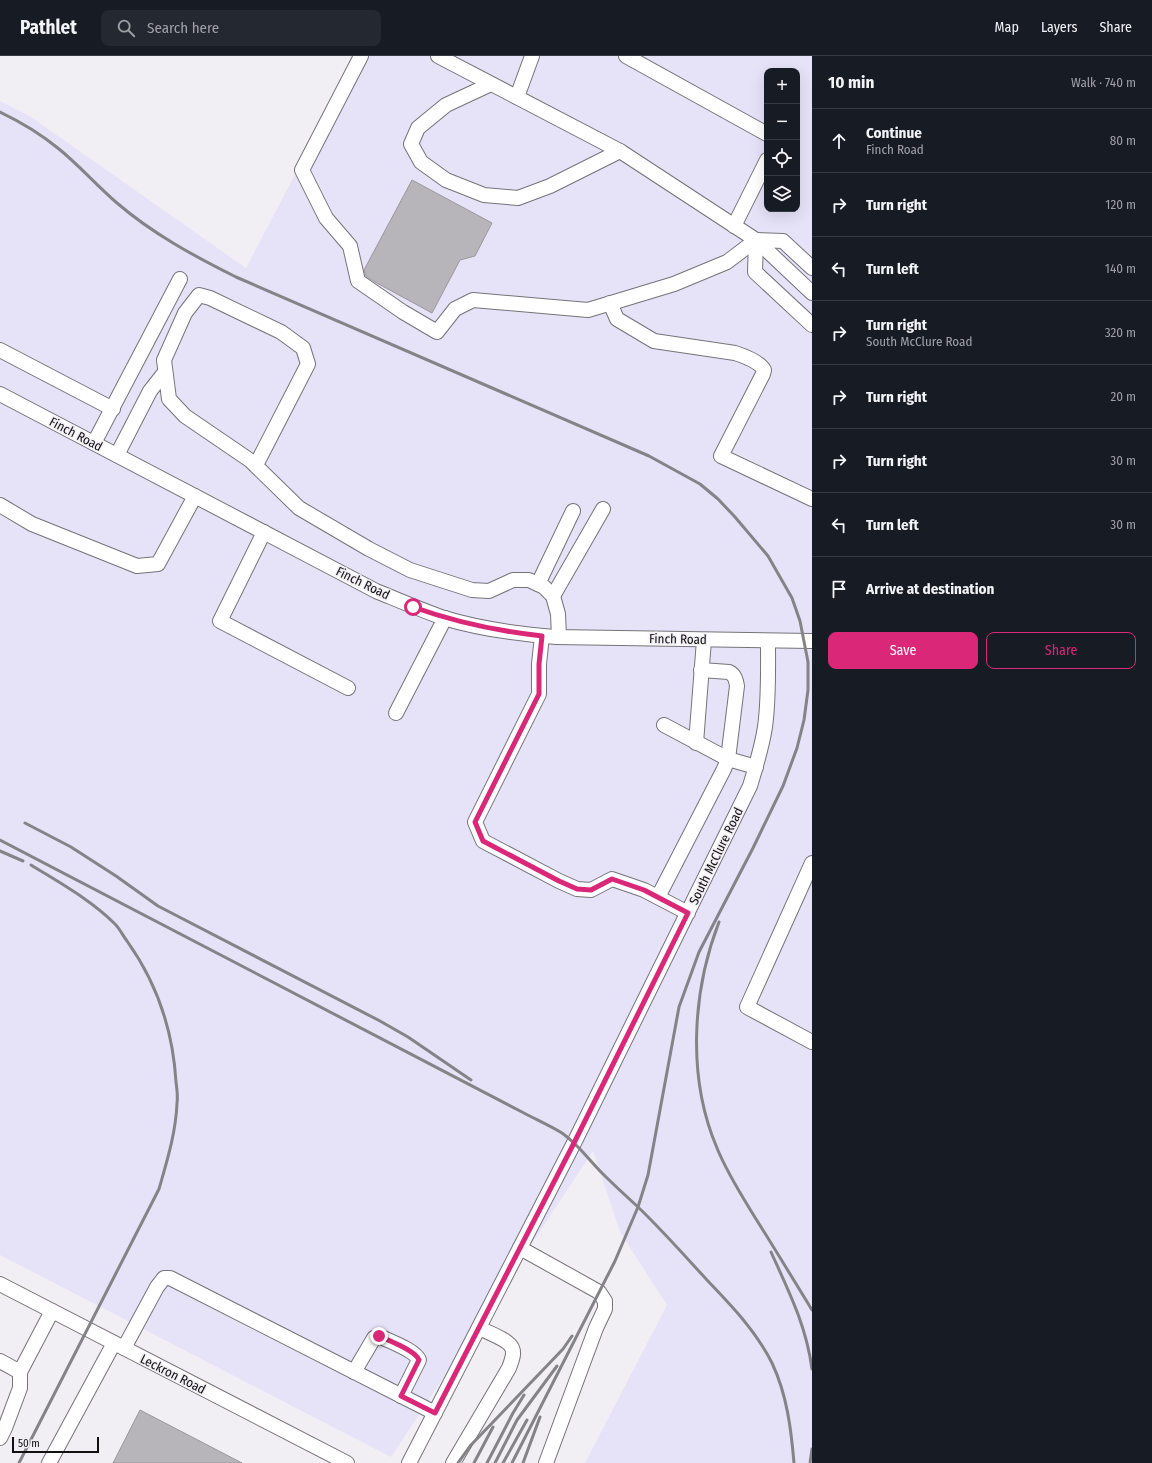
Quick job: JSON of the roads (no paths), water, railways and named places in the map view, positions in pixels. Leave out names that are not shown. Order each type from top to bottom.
[{"type":"street","points":[[361,56],[302,170],[326,218],[350,246],[358,281],[403,312],[437,332],[455,309],[473,300],[588,310],[674,284],[727,262],[756,240],[784,241],[812,268]]},
{"type":"street","points":[[438,56],[620,151],[756,240],[812,293]]},
{"type":"street","points":[[517,97],[532,56]]},
{"type":"street","points":[[626,56],[764,132]]},
{"type":"street","points":[[491,84],[446,105],[418,128],[411,144],[420,162],[446,180],[484,195],[518,198],[550,186],[620,151]]},
{"type":"street","points":[[734,226],[764,166]]},
{"type":"street","points":[[756,240],[778,248],[812,280]]},
{"type":"street","points":[[756,240],[762,265],[812,312]]},
{"type":"street","points":[[756,240],[755,272],[812,325]]},
{"type":"street","points":[[94,443],[180,279]]},
{"type":"street","points":[[256,466],[308,364],[303,348],[281,332],[210,298],[199,295],[185,313],[164,360],[169,399],[185,416],[251,461],[256,466],[299,508],[369,549],[410,570],[472,590],[489,591],[513,580],[528,580],[544,587],[553,596],[558,614],[559,637]]},
{"type":"street","points":[[610,303],[617,319],[654,341],[735,353],[762,367],[764,374],[721,456],[812,499]]},
{"type":"street","points":[[0,350],[113,409]]},
{"type":"street","points":[[117,455],[150,391],[165,372]]},
{"type":"street","name":"Finch Road","points":[[0,394],[376,591],[413,607],[445,618],[491,629],[542,636],[812,641]]},
{"type":"street","points":[[0,505],[32,524],[137,566],[158,564],[195,496]]},
{"type":"street","points":[[553,596],[603,509]]},
{"type":"street","points":[[538,584],[573,510]]},
{"type":"street","points":[[264,532],[220,621],[348,688]]},
{"type":"street","points":[[396,713],[445,618]]},
{"type":"street","points":[[542,636],[539,664],[539,694],[475,822],[483,841],[577,889],[591,890],[612,879],[644,890],[688,913]]},
{"type":"street","points":[[696,742],[704,640]]},
{"type":"street","name":"South McClure Road","points":[[410,1463],[578,1136],[742,803],[760,754],[765,727],[768,641]]},
{"type":"street","points":[[658,898],[728,759],[737,686],[736,680],[732,673],[729,672],[702,670]]},
{"type":"street","points":[[664,725],[728,759],[756,767]]},
{"type":"street","points":[[812,863],[747,1007],[812,1042]]},
{"type":"street","points":[[520,1248],[599,1292],[605,1301],[605,1309],[596,1328],[546,1463]]},
{"type":"street","points":[[49,1463],[119,1346],[164,1278],[170,1278],[435,1413]]},
{"type":"street","name":"Leckron Road","points":[[0,1284],[347,1463]]},
{"type":"street","points":[[0,1438],[20,1388],[20,1372],[52,1311]]},
{"type":"street","points":[[454,1463],[509,1368],[513,1356],[512,1348],[506,1342],[479,1328]]},
{"type":"street","points":[[354,1372],[374,1338],[379,1336],[413,1353],[419,1360],[401,1396]]},
{"type":"street","points":[[0,1361],[20,1372]]},
{"type":"railway","points":[[0,112],[31,129],[52,144],[74,162],[102,190],[145,225],[174,244],[205,261],[236,277],[649,456],[700,484],[718,499],[768,556],[792,598],[800,621],[808,662],[808,690],[804,720],[797,748],[783,786],[753,848],[699,952],[679,1007],[648,1175],[638,1207],[615,1261],[512,1463]]},
{"type":"railway","points":[[25,823],[71,847],[116,876],[158,906],[408,1037],[471,1080]]},
{"type":"railway","points":[[0,840],[562,1133],[638,1207],[751,1329],[766,1351],[772,1363],[785,1399],[790,1424],[794,1463]]},
{"type":"railway","points":[[0,851],[23,861]]},
{"type":"railway","points":[[19,1463],[159,1189],[173,1136],[177,1098],[174,1063],[167,1026],[155,991],[138,957],[115,924],[106,915],[75,892],[31,865]]},
{"type":"railway","points":[[719,922],[703,977],[697,1035],[697,1064],[707,1121],[717,1148],[730,1175],[812,1310]]},
{"type":"railway","points":[[771,1252],[801,1323],[806,1338],[812,1369]]},
{"type":"railway","points":[[458,1463],[471,1445],[563,1349],[572,1336]]},
{"type":"railway","points":[[495,1463],[517,1420],[557,1366]]},
{"type":"railway","points":[[487,1463],[524,1395]]},
{"type":"railway","points":[[523,1463],[540,1417]]},
{"type":"railway","points":[[503,1463],[527,1420]]},
{"type":"railway","points":[[474,1463],[493,1427]]},
{"type":"railway","points":[[810,1463],[812,1449]]}]
